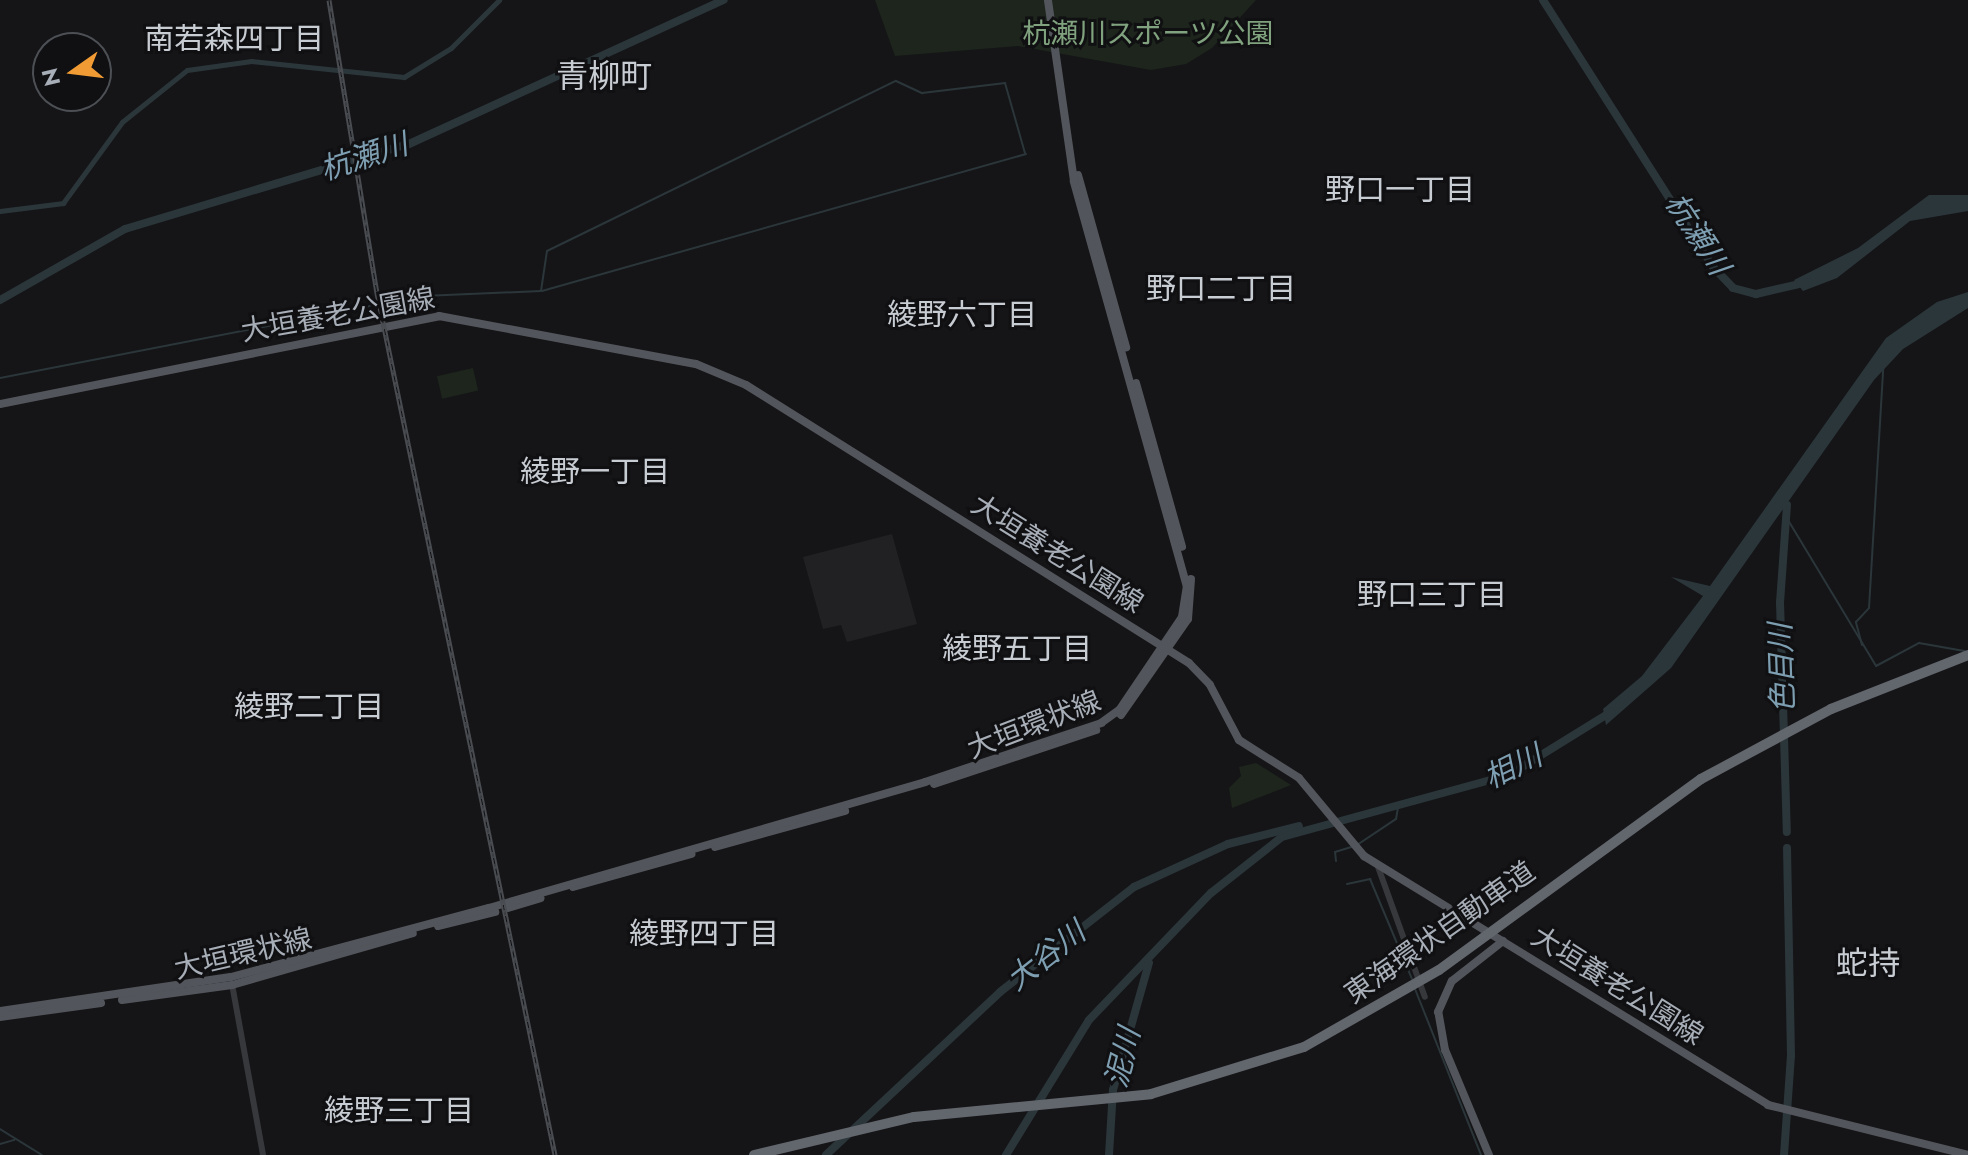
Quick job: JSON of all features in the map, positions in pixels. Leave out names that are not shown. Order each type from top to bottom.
[{"type":"highway","name":"東海環状自動車道","points":[[754,1155],[914,1117],[1151,1094],[1304,1047],[1412,988],[1642,817],[1733,760],[1842,704],[1968,655]]},
{"type":"main road","name":"大垣環状線","points":[[0,1017],[231,981],[512,902],[1101,723],[1129,699],[1167,649],[1186,604],[1184,572],[1076,181],[1061,109],[1051,0]]},
{"type":"main road","name":"大垣養老公園線","points":[[0,404],[439,316],[669,356],[746,385],[1167,649],[1206,679],[1239,740],[1311,793],[1361,854],[1787,1112],[1932,1150],[1968,1155]]},
{"type":"main road","points":[[436,923],[560,888]]},
{"type":"main road","points":[[1489,1155],[1445,1050],[1438,1012],[1452,981],[1503,941]]},
{"type":"main road","name":"大垣環状線","points":[[0,1011],[231,981]]},
{"type":"street","points":[[1377,864],[1425,997]]},
{"type":"street","points":[[231,981],[263,1155]]},
{"type":"shaded area","points":[[1929,195],[1968,195],[1968,211],[1910,221],[1837,278],[1803,291],[1794,280],[1858,248]]},
{"type":"shaded area","points":[[1968,292],[1968,308],[1903,349],[1874,380],[1671,668],[1606,725],[1603,709],[1642,676],[1703,596],[1671,577],[1710,586],[1886,338],[1937,302]]},
{"type":"shaded area","points":[[892,534],[917,624],[847,642],[841,625],[823,629],[803,557]]},
{"type":"green space","name":"杭瀬川スポーツ公園","points":[[875,0],[1256,0],[1212,48],[1186,64],[1151,70],[1018,46],[895,56]]},
{"type":"green space","points":[[473,368],[478,390],[442,399],[437,376]]},
{"type":"green space","points":[[1256,763],[1291,785],[1232,808],[1229,788],[1241,776],[1239,767]]},
{"type":"waterway","points":[[0,211],[63,203],[122,122],[187,70],[251,61],[404,77],[451,48],[499,0]]},
{"type":"waterway","name":"杭瀬川","points":[[0,300],[125,229],[409,144],[724,0]]},
{"type":"waterway","name":"杭瀬川","points":[[1543,0],[1713,267],[1733,288],[1756,294],[1808,282]]},
{"type":"waterway","points":[[0,378],[423,296],[541,291],[547,251],[896,81],[922,93],[1005,83],[1025,153]]},
{"type":"waterway","points":[[542,291],[1026,154]]},
{"type":"waterway","points":[[1862,645],[1856,622],[1869,608],[1883,369]]},
{"type":"waterway","name":"色目川","points":[[1787,505],[1780,602],[1787,832]]},
{"type":"waterway","points":[[1788,520],[1876,666],[1919,643],[1964,651]]},
{"type":"waterway","name":"相川","points":[[1006,1155],[1089,1020],[1211,893],[1282,837],[1509,775],[1611,712]]},
{"type":"waterway","points":[[1357,845],[1396,819],[1398,808]]},
{"type":"waterway","name":"大谷川","points":[[826,1155],[1000,992],[1134,887],[1228,844],[1299,826]]},
{"type":"waterway","points":[[1336,861],[1335,852],[1351,847]]},
{"type":"waterway","name":"色目川","points":[[1784,1155],[1791,1056],[1787,848]]},
{"type":"waterway","points":[[1347,884],[1370,879],[1412,979]]},
{"type":"waterway","name":"泥川","points":[[1109,1155],[1113,1090],[1149,963]]},
{"type":"waterway","points":[[1415,989],[1481,1155]]},
{"type":"waterway","points":[[0,1129],[42,1155]]},
{"type":"waterway","points":[[0,1144],[14,1140]]},
{"type":"railway","points":[[329,0],[377,293],[555,1155]]},
{"type":"district","name":"南若森四丁目","points":[[234,39]]},
{"type":"district","name":"青柳町","points":[[604,76]]},
{"type":"district","name":"野口一丁目","points":[[1400,190]]},
{"type":"district","name":"野口二丁目","points":[[1221,289]]},
{"type":"district","name":"綾野六丁目","points":[[962,315]]},
{"type":"district","name":"綾野一丁目","points":[[595,472]]},
{"type":"district","name":"野口三丁目","points":[[1432,595]]},
{"type":"district","name":"綾野五丁目","points":[[1017,649]]},
{"type":"district","name":"綾野二丁目","points":[[309,707]]},
{"type":"district","name":"綾野四丁目","points":[[704,934]]},
{"type":"district","name":"蛇持","points":[[1868,963]]},
{"type":"district","name":"綾野三丁目","points":[[399,1111]]}]
